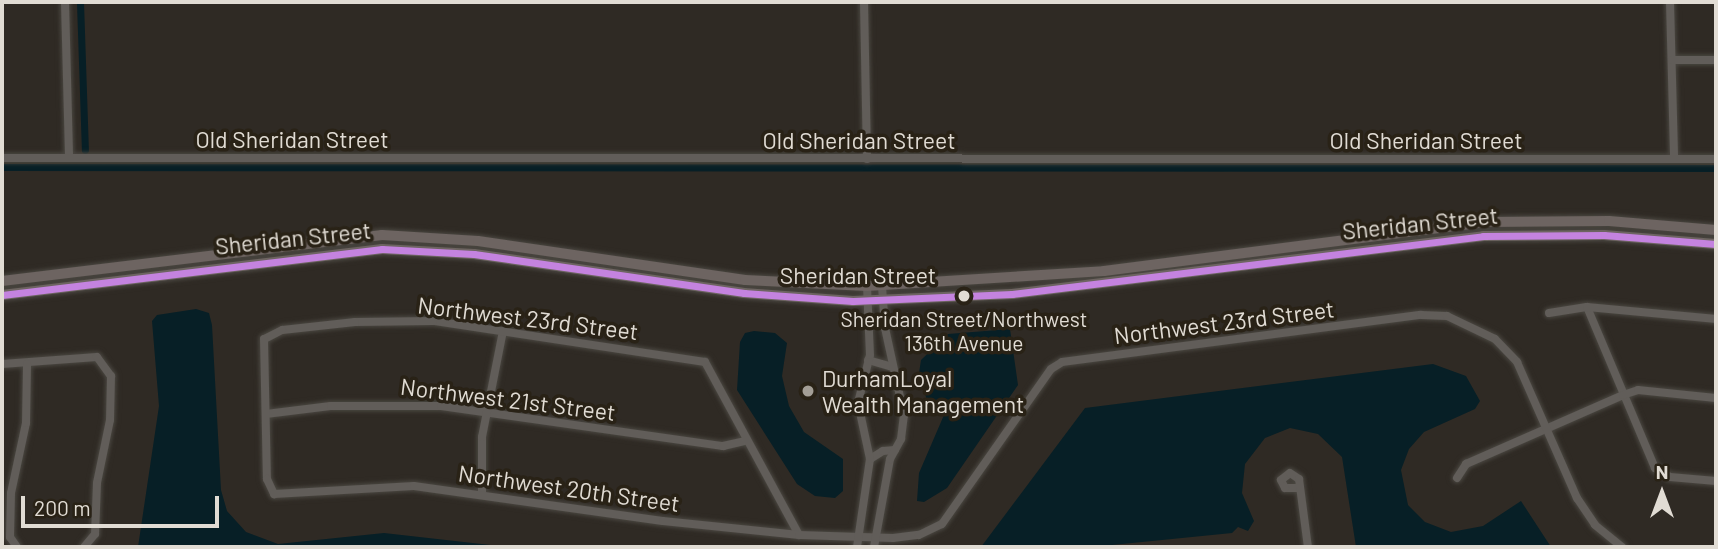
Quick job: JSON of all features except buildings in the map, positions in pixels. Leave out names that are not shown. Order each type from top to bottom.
[{"type":"main road","name":"Sheridan Street","points":[[2,281],[382,235],[478,241],[745,280],[882,286],[1104,271],[1486,222],[1609,221],[1716,230]]},
{"type":"main road","name":"Sheridan Street","points":[[2,295],[382,249],[474,254],[744,293],[868,300],[1012,294],[1483,236],[1591,234],[1716,244]]},
{"type":"street","points":[[65,2],[69,158]]},
{"type":"street","points":[[864,2],[867,159]]},
{"type":"street","points":[[1670,2],[1674,159]]},
{"type":"street","points":[[1672,60],[1716,60]]},
{"type":"street","name":"Old Sheridan Street","points":[[2,158],[1716,159]]},
{"type":"street","points":[[856,547],[870,459],[858,403],[868,360],[867,286]]},
{"type":"street","points":[[874,547],[904,415],[893,367],[882,286]]},
{"type":"street","points":[[1587,307],[1623,395],[1660,473],[1716,481]]},
{"type":"street","points":[[1549,313],[1587,307],[1716,318]]},
{"type":"street","name":"Northwest 23rd Street","points":[[859,537],[919,535],[942,524],[1051,369],[1062,362],[1421,315],[1467,322],[1495,339],[1517,362],[1548,428]]},
{"type":"street","name":"Northwest 23rd Street","points":[[266,414],[264,339],[282,330],[355,322],[433,321],[705,362],[744,441]]},
{"type":"street","points":[[482,493],[482,437],[503,331]]},
{"type":"street","points":[[2,364],[97,357],[104,362],[111,376],[110,420],[97,483],[95,534],[86,546]]},
{"type":"street","points":[[868,360],[893,367]]},
{"type":"street","points":[[17,547],[10,537],[10,493],[26,423],[27,364]]},
{"type":"street","points":[[1457,478],[1466,464],[1638,390],[1716,398]]},
{"type":"street","name":"Northwest 21st Street","points":[[266,414],[393,403],[487,412],[723,446],[744,441]]},
{"type":"street","name":"Northwest 20th Street","points":[[266,414],[267,479],[274,494],[414,486],[482,493],[663,521],[799,535],[859,537]]},
{"type":"street","points":[[1548,428],[1577,498],[1607,538],[1622,547]]},
{"type":"street","points":[[744,441],[799,535]]},
{"type":"street","points":[[870,459],[883,451],[895,450]]},
{"type":"street","points":[[1300,488],[1308,547]]},
{"type":"water","points":[[196,309],[209,313],[212,325],[221,490],[227,511],[246,532],[278,544],[384,533],[508,547],[138,547],[159,406],[152,321],[157,315]]},
{"type":"water","points":[[1010,329],[1018,385],[947,488],[924,502],[917,501],[919,473],[944,415],[928,404],[919,373],[921,360],[948,334]]},
{"type":"water","points":[[745,333],[775,333],[787,343],[782,376],[789,406],[804,432],[843,459],[843,491],[835,498],[815,496],[797,484],[737,390],[740,342]]},
{"type":"water","points":[[1433,364],[1466,376],[1480,401],[1475,409],[1424,432],[1409,449],[1401,470],[1408,505],[1425,522],[1451,532],[1483,526],[1521,501],[1551,547],[1356,547],[1342,457],[1318,434],[1290,428],[1265,438],[1245,464],[1242,493],[1254,521],[1248,531],[1238,527],[1232,533],[1092,547],[981,547],[1085,408]]},
{"type":"waterway","points":[[80,2],[85,150]]},
{"type":"waterway","points":[[2,167],[1716,168]]},
{"type":"transit line","points":[[2,295],[382,249],[474,254],[744,293],[853,301],[1012,294],[1483,236],[1604,235],[1716,244]]},
{"type":"place","name":"Sheridan Street/Northwest 136th Avenue","points":[[964,296]]},
{"type":"place","name":"DurhamLoyal Wealth Management","points":[[808,391]]}]
